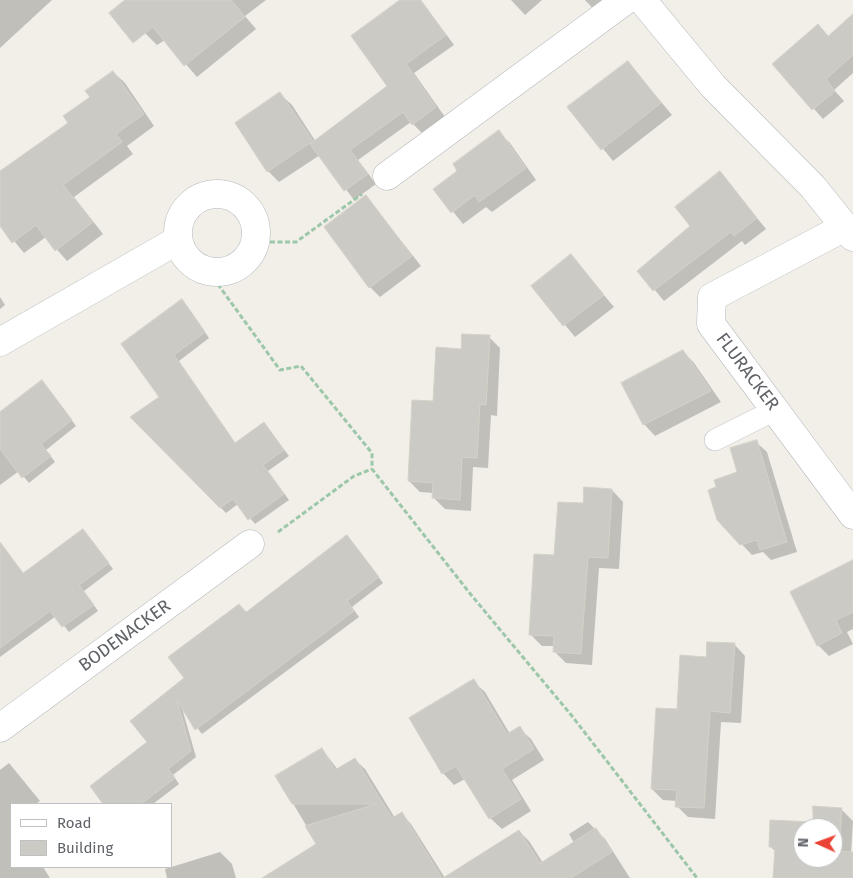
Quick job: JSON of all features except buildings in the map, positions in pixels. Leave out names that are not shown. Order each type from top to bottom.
[{"type":"street","points":[[387,176],[626,0]]},
{"type":"street","name":"FLURACKER","points":[[642,0],[713,86],[813,187],[849,232],[712,297],[711,324],[853,515]]},
{"type":"street","points":[[213,194],[227,195],[237,200],[247,208],[254,220],[255,242],[250,255],[240,265],[228,272],[209,272],[193,265],[183,255],[178,240],[178,226],[182,213],[200,198],[213,194]]},
{"type":"street","points":[[0,342],[178,240]]},
{"type":"street","name":"BODENACKER","points":[[0,728],[250,544]]},
{"type":"lane","points":[[715,440],[775,410]]},
{"type":"path","points":[[255,242],[296,242],[387,176]]},
{"type":"path","points":[[209,272],[280,370],[301,366],[331,402],[372,453],[372,469],[572,716],[697,878]]},
{"type":"path","points":[[250,544],[284,530],[354,476],[372,469]]}]
